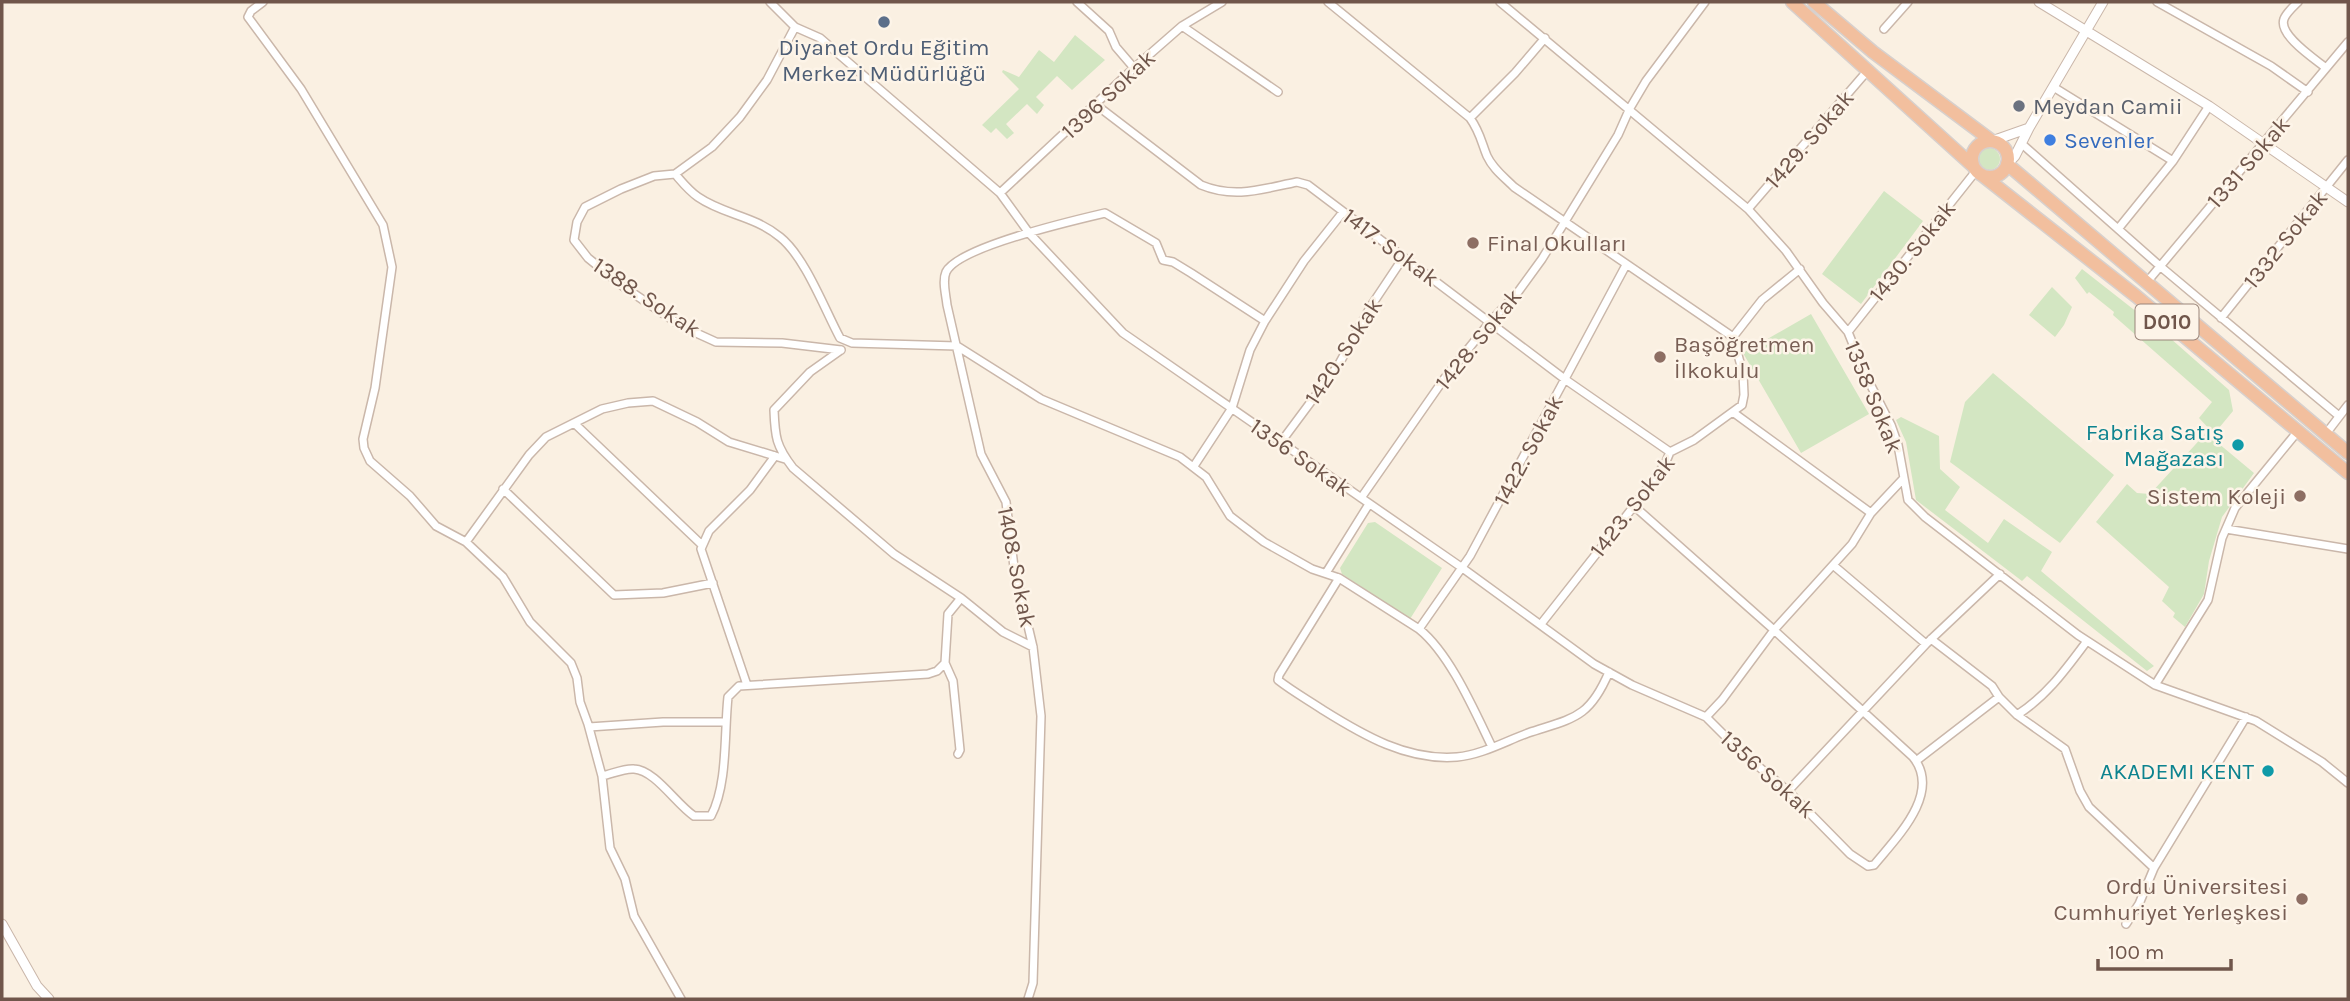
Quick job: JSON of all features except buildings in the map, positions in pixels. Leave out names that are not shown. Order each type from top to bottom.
[{"type":"highway","name":"D010","points":[[1792,2],[1869,69],[1977,171],[2136,296],[2348,473]]},
{"type":"highway","points":[[1814,2],[1873,52],[2004,148],[2007,164],[1998,175],[1977,171],[1972,155],[1977,146],[1992,141]]},
{"type":"highway","name":"D010","points":[[2007,164],[2348,453]]},
{"type":"street","points":[[263,2],[251,11],[248,17],[302,89],[383,225],[392,267],[364,448],[370,461],[410,496],[436,526],[466,542],[503,578],[530,622],[571,663],[602,776],[610,848],[625,879],[634,916],[681,999]]},
{"type":"street","name":"1356 Sokak","points":[[770,2],[795,27],[820,38],[1000,193],[1029,233],[1123,333],[1461,567],[1594,664],[1685,710],[1706,717],[1741,752],[1788,791],[1850,854],[1868,866],[1878,861],[1919,805],[1923,780],[1916,761]]},
{"type":"street","points":[[1077,2],[1109,31],[1116,47],[1134,68]]},
{"type":"street","name":"1396 Sokak","points":[[1000,193],[1182,26],[1222,2]]},
{"type":"street","points":[[1328,2],[1470,118],[1478,129],[1486,154],[1496,171],[1514,187],[1733,337],[1743,373],[1744,395],[1742,405],[1734,412],[1871,513]]},
{"type":"street","name":"1358 Sokak","points":[[1500,2],[1748,209],[1800,268],[1823,303],[1848,332],[1891,425],[1898,445],[1908,500],[1915,508],[2087,641],[2155,685],[2246,717],[2284,737],[2348,783]]},
{"type":"street","name":"1428. Sokak","points":[[1361,498],[1444,379],[1490,321],[1518,292],[1566,221],[1618,135],[1646,81],[1705,2]]},
{"type":"street","points":[[1884,29],[1908,2]]},
{"type":"street","points":[[2039,2],[2209,106],[2348,202]]},
{"type":"street","points":[[2007,164],[2015,156],[2103,2]]},
{"type":"street","points":[[2157,2],[2271,66],[2308,92]]},
{"type":"street","points":[[2295,2],[2283,20],[2283,27],[2289,37],[2326,68]]},
{"type":"street","points":[[1182,26],[1278,92]]},
{"type":"street","name":"1388. Sokak","points":[[795,27],[767,80],[740,117],[712,147],[675,174],[654,176],[585,207],[577,222],[574,240],[587,258],[624,287],[683,327],[716,342],[782,344],[841,350]]},
{"type":"street","points":[[1470,118],[1545,38]]},
{"type":"street","name":"1331 Sokak","points":[[2147,282],[2326,68],[2347,48]]},
{"type":"street","name":"1429. Sokak","points":[[1748,209],[1869,69]]},
{"type":"street","points":[[2054,88],[2173,161]]},
{"type":"street","name":"1417. Sokak","points":[[1095,104],[1201,185],[1217,192],[1232,194],[1297,183],[1308,185],[1566,380],[1670,452]]},
{"type":"street","points":[[2118,229],[2173,161],[2209,106]]},
{"type":"street","points":[[1992,141],[2029,128]]},
{"type":"street","points":[[2022,144],[2161,267],[2339,416]]},
{"type":"street","name":"1332 Sokak","points":[[2221,318],[2348,160]]},
{"type":"street","name":"1430. Sokak","points":[[1848,332],[1977,171]]},
{"type":"street","points":[[675,174],[697,197],[753,219],[780,237],[796,254],[840,338],[852,343],[957,346],[1041,399],[1180,457],[1194,466],[1206,477],[1230,516],[1265,542],[1312,569],[1339,578],[1431,639],[1472,706],[1492,747]]},
{"type":"street","points":[[1194,466],[1231,408],[1250,350],[1265,321],[1304,261],[1343,212]]},
{"type":"street","name":"1408. Sokak","points":[[1028,999],[1033,983],[1041,716],[1033,647],[1014,567],[1006,502],[981,454],[947,304],[944,279],[947,270],[960,259],[978,250],[1105,213],[1156,243],[1163,260],[1173,262],[1265,321]]},
{"type":"street","name":"1420. Sokak","points":[[1281,442],[1339,364],[1371,306],[1403,258]]},
{"type":"street","name":"1422. Sokak","points":[[1419,629],[1470,556],[1626,265]]},
{"type":"street","points":[[1733,337],[1762,300],[1800,268]]},
{"type":"street","points":[[852,343],[810,372],[774,410],[775,441],[793,468],[894,554],[961,598],[1003,632],[1033,647]]},
{"type":"street","points":[[466,542],[503,489],[546,437],[602,409],[653,401],[697,422],[729,442],[786,459]]},
{"type":"street","points":[[2325,435],[2348,405]]},
{"type":"street","name":"1423. Sokak","points":[[1541,624],[1634,506],[1665,464],[1670,452],[1734,412]]},
{"type":"street","points":[[574,423],[702,545]]},
{"type":"street","points":[[2155,685],[2208,600],[2226,529],[2245,494],[2298,431]]},
{"type":"street","points":[[747,685],[701,549],[709,531],[750,490],[775,456]]},
{"type":"street","points":[[1706,717],[1722,700],[1774,630],[1852,544],[1871,513],[1903,479]]},
{"type":"street","points":[[503,489],[614,594],[663,593],[713,583]]},
{"type":"street","points":[[1326,573],[1369,504]]},
{"type":"street","points":[[1634,506],[1863,710],[1916,761],[1999,697]]},
{"type":"street","points":[[2226,529],[2348,549]]},
{"type":"street","points":[[1833,565],[1929,641],[1992,685],[1999,697],[2017,715],[2065,750],[2089,807],[2154,868]]},
{"type":"street","points":[[1788,791],[1929,641],[2000,574]]},
{"type":"street","points":[[1339,578],[1278,680],[1383,745],[1422,755],[1458,757],[1492,747],[1580,715],[1593,703],[1608,672]]},
{"type":"street","points":[[958,754],[960,750],[953,681],[945,663],[948,614],[961,598]]},
{"type":"street","points":[[2017,715],[2035,704],[2087,641]]},
{"type":"street","points":[[602,776],[633,769],[645,771],[694,816],[711,816],[722,774],[728,697],[739,686],[928,674],[937,671],[945,663]]},
{"type":"street","points":[[2126,924],[2139,904],[2154,868],[2246,717]]},
{"type":"street","points":[[589,727],[663,722],[725,722]]},
{"type":"street","points":[[2,924],[37,986],[50,999]]},
{"type":"green space","points":[[1075,35],[1105,60],[1072,90],[1057,76],[1036,97],[1044,105],[1037,114],[1027,104],[1006,124],[1014,133],[1007,139],[996,128],[991,133],[982,125],[1019,89],[1003,70],[1019,77],[1039,50],[1054,62]]},
{"type":"green space","points":[[1989,148],[1997,151],[2000,159],[1997,167],[1989,170],[1981,167],[1978,159],[1981,151]]},
{"type":"green space","points":[[1884,191],[1923,221],[1861,304],[1822,274]]},
{"type":"green space","points":[[2082,269],[2170,338],[2229,390],[2233,411],[2214,434],[2199,418],[2212,402],[2113,315],[2114,312],[2089,292],[2087,294],[2075,278]]},
{"type":"green space","points":[[2052,287],[2072,307],[2055,337],[2029,315]]},
{"type":"green space","points":[[1811,314],[1869,414],[1801,453],[1743,353]]},
{"type":"green space","points":[[1993,373],[2114,475],[2060,543],[1950,462],[1965,402]]},
{"type":"green space","points":[[1901,417],[1939,436],[1940,469],[1960,487],[1945,510],[1988,543],[2004,519],[2052,552],[2041,571],[2154,666],[2147,671],[2027,576],[2022,581],[1916,500],[1906,442],[1896,420]]},
{"type":"green space","points":[[2206,433],[2254,473],[2222,517],[2209,561],[2204,594],[2185,627],[2173,617],[2175,613],[2162,601],[2169,587],[2096,522],[2127,484],[2137,493],[2150,494]]},
{"type":"green space","points":[[1375,522],[1442,568],[1410,619],[1342,574],[1340,568],[1368,523]]},
{"type":"place","name":"Diyanet Ordu Eğitim Merkezi Müdürlüğü","points":[[884,22]]},
{"type":"place","name":"Meydan Camii","points":[[2019,106]]},
{"type":"place","name":"Sevenler","points":[[2050,140]]},
{"type":"place","name":"Final Okulları","points":[[1473,243]]},
{"type":"place","name":"Başöğretmen İlkokulu","points":[[1660,357]]},
{"type":"place","name":"Fabrika Satış Mağazası","points":[[2238,445]]},
{"type":"place","name":"Sistem Koleji","points":[[2300,496]]},
{"type":"place","name":"AKADEMI KENT","points":[[2268,771]]},
{"type":"place","name":"Ordu Üniversitesi Cumhuriyet Yerleşkesi","points":[[2302,899]]}]
